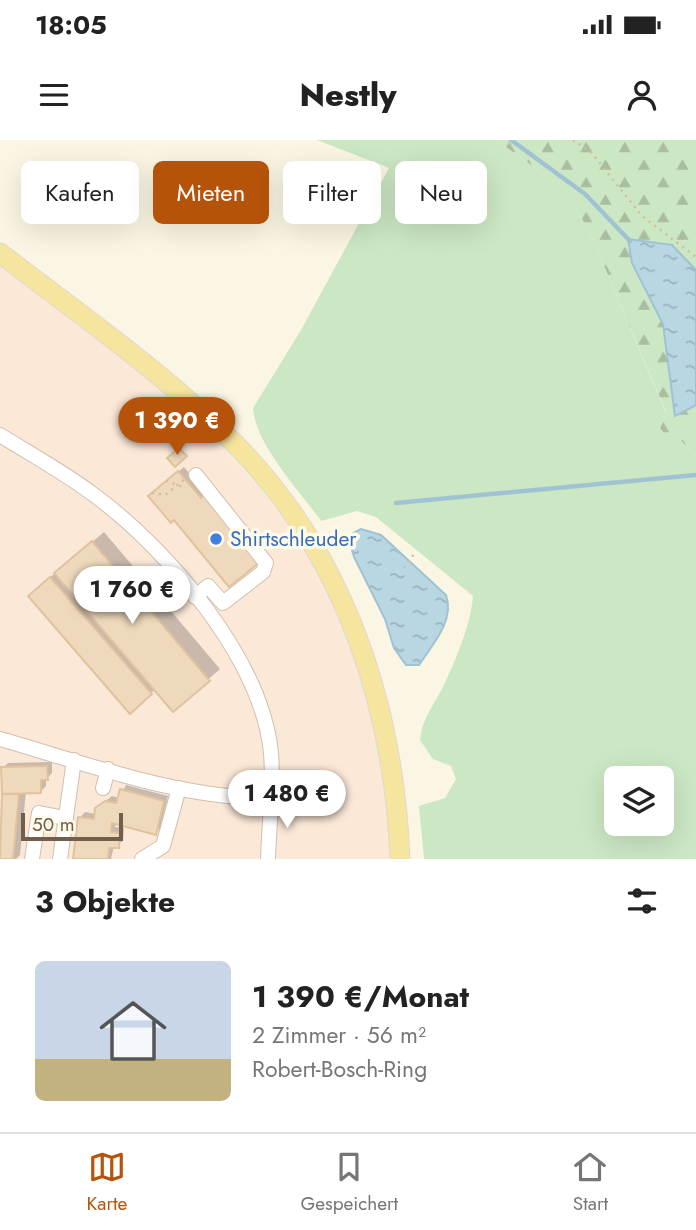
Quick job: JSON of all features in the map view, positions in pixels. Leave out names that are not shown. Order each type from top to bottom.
[{"type":"main road","points":[[0,253],[203,413],[268,482],[308,536],[341,593],[380,709],[398,805],[400,859]]},
{"type":"street","points":[[0,435],[94,495],[121,517],[195,597],[225,634],[251,678],[271,751],[268,859]]},
{"type":"street","points":[[195,597],[208,586],[223,603],[263,572],[266,563],[196,475]]},
{"type":"street","points":[[0,739],[180,788],[236,799],[271,798]]},
{"type":"street","points":[[60,859],[74,760]]},
{"type":"street","points":[[103,788],[108,769]]},
{"type":"street","points":[[142,859],[163,846],[180,788]]},
{"type":"street","points":[[32,859],[39,813],[65,818]]},
{"type":"path","points":[[573,140],[590,151],[642,216],[696,257]]},
{"type":"path","points":[[152,493],[165,495],[173,489],[181,483],[189,477],[191,479],[181,486],[174,484],[166,481]]},
{"type":"path","points":[[404,568],[414,554]]},
{"type":"shaded area","points":[[0,262],[122,354],[197,419],[260,488],[299,540],[333,595],[376,709],[393,859],[0,859]]},
{"type":"green space","points":[[317,140],[496,140],[566,190],[591,235],[666,413],[660,428],[679,439],[696,455],[696,859],[424,859],[419,806],[445,798],[456,779],[451,766],[433,759],[420,740],[421,732],[458,653],[473,596],[376,517],[357,511],[321,521],[270,452],[256,422],[253,408],[301,330],[359,224],[381,224],[381,183],[389,168],[381,165],[381,161],[371,161]]},
{"type":"green space","points":[[496,140],[696,140],[696,270],[672,245],[628,240],[632,263],[663,324],[675,415],[696,405],[696,455],[679,439],[669,438],[660,428],[666,412],[591,235],[566,190]]},
{"type":"water","points":[[628,239],[672,245],[696,270],[696,405],[675,416],[663,324],[632,263]]},
{"type":"water","points":[[361,529],[381,535],[446,595],[448,614],[445,623],[419,665],[406,665],[394,648],[385,619],[354,557],[350,543],[353,533]]},
{"type":"building","points":[[179,448],[187,456],[175,467],[167,458]]},
{"type":"building","name":"Shirtschleuder","points":[[178,471],[201,498],[205,495],[260,562],[229,587],[174,520],[171,523],[148,496]]},
{"type":"building","points":[[92,541],[210,681],[173,712],[54,573]]},
{"type":"building","points":[[50,577],[152,694],[130,714],[28,596]]},
{"type":"building","points":[[47,766],[48,780],[41,780],[41,793],[2,794],[1,767]]},
{"type":"building","points":[[120,789],[164,801],[156,835],[112,823],[111,832],[120,833],[119,848],[109,848],[108,859],[73,859],[78,817],[94,819],[95,808],[105,801],[116,803]]},
{"type":"building","points":[[2,794],[19,794],[13,859],[0,859]]},
{"type":"waterway","points":[[511,140],[585,194],[630,241]]},
{"type":"waterway","points":[[396,503],[696,475]]},
{"type":"place","name":"Shirtschleuder","points":[[216,539]]}]
